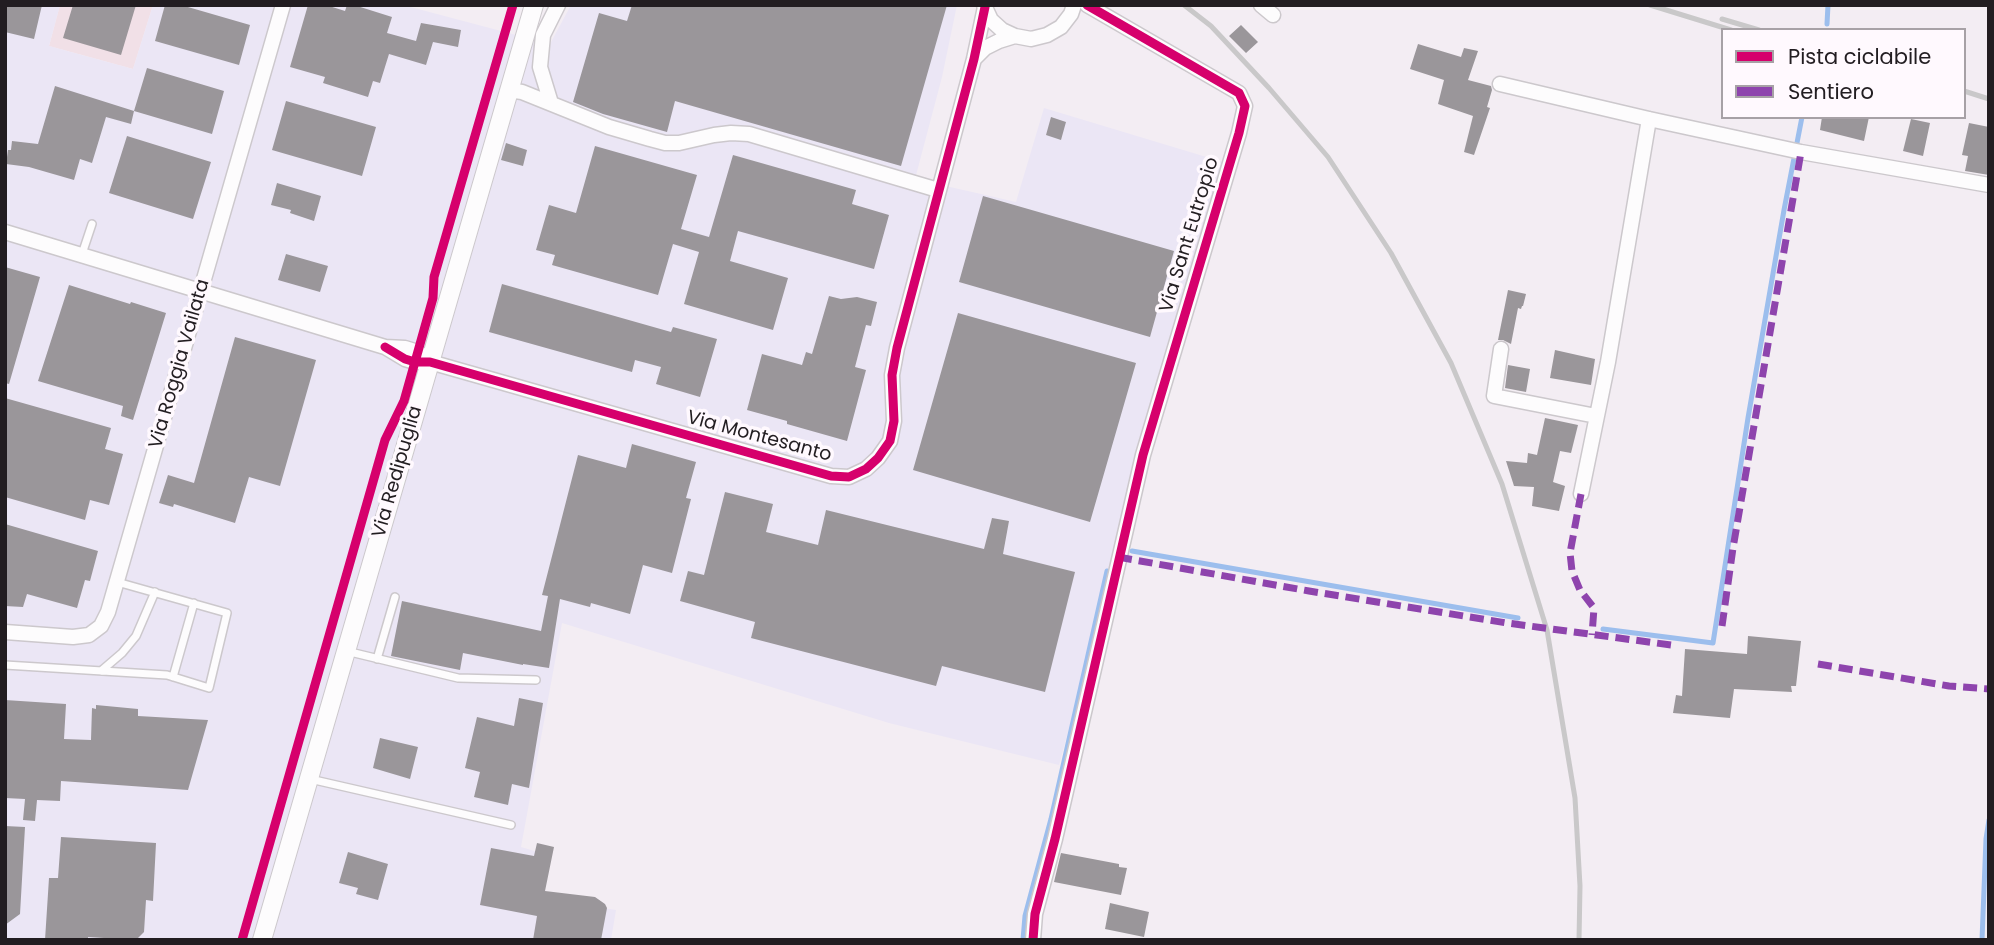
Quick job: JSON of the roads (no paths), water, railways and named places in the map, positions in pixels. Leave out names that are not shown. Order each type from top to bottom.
[{"type":"street","name":"Via Roggia Vailata","points":[[5,632],[73,637],[89,635],[101,625],[108,612],[283,5]]},
{"type":"street","name":"Via Redipuglia","points":[[262,940],[534,5]]},
{"type":"street","points":[[551,103],[540,67],[543,35],[558,5]]},
{"type":"street","points":[[984,6],[991,20],[1002,30],[1031,39],[1047,36],[1061,27],[1074,5]]},
{"type":"street","name":"Via Sant Eutropio","points":[[1033,940],[1035,914],[1055,839],[1143,455],[1245,106],[1239,93],[1087,5]]},
{"type":"street","points":[[1261,5],[1273,15]]},
{"type":"street","name":"Via Montesanto","points":[[5,232],[385,346],[405,348],[418,352],[430,362],[793,466],[849,477],[866,470],[890,441],[894,421],[892,375],[897,348],[974,59],[984,6]]},
{"type":"street","points":[[974,59],[985,48],[1015,36]]},
{"type":"street","points":[[1500,84],[1796,150],[1989,185]]},
{"type":"street","points":[[508,90],[522,92],[609,127],[665,143],[731,133],[749,134],[938,190]]},
{"type":"street","points":[[1581,494],[1608,362],[1649,119]]},
{"type":"street","points":[[1502,349],[1494,396],[1596,416]]},
{"type":"lane","points":[[82,254],[92,224]]},
{"type":"lane","points":[[5,665],[173,677],[209,688],[227,613],[117,582]]},
{"type":"lane","points":[[101,671],[122,653],[136,636],[155,593]]},
{"type":"lane","points":[[377,659],[395,597]]},
{"type":"lane","points":[[173,677],[194,603]]},
{"type":"lane","points":[[346,651],[457,678],[536,680]]},
{"type":"lane","points":[[309,779],[511,825]]},
{"type":"waterway","points":[[1827,24],[1828,5]]},
{"type":"waterway","points":[[1603,629],[1713,643],[1748,418],[1802,119]]},
{"type":"waterway","points":[[1132,551],[1518,618]]},
{"type":"waterway","points":[[1023,940],[1025,916],[1051,819],[1107,571]]},
{"type":"waterway","points":[[1982,940],[1989,820]]},
{"type":"railway","points":[[1184,5],[1211,26],[1328,157],[1391,253],[1451,363],[1502,484],[1547,630],[1575,798],[1580,886],[1579,940]]},
{"type":"railway","points":[[1650,5],[1725,28]]},
{"type":"railway","points":[[1722,19],[1752,28]]},
{"type":"railway","points":[[1966,92],[1989,99]]}]
